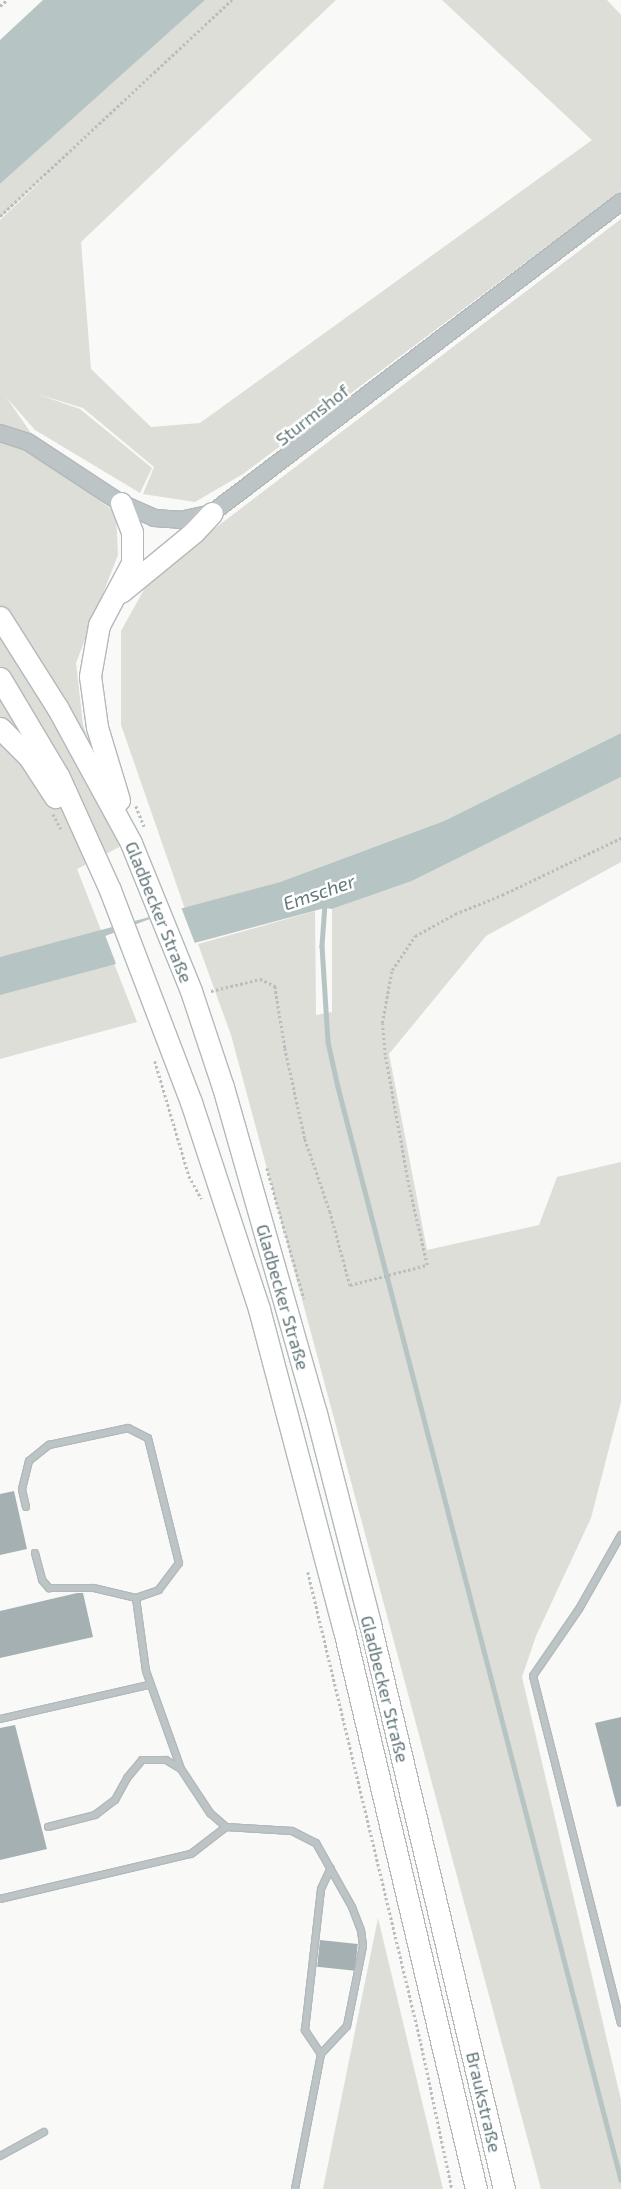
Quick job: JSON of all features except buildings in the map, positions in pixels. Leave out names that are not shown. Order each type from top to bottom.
[{"type":"highway","points":[[121,503],[132,532],[134,548],[132,563],[94,641],[91,692],[100,737],[140,839]]},
{"type":"highway","points":[[115,597],[194,532],[212,513]]},
{"type":"highway","name":"Gladbecker Straße","points":[[0,617],[140,839],[150,888],[201,992],[226,1096],[316,1413],[463,2015]]},
{"type":"highway","name":"Gladbecker Straße","points":[[0,678],[59,777],[112,895],[156,1004],[227,1210],[269,1345],[344,1630],[440,2028]]},
{"type":"highway","points":[[0,728],[29,757],[112,895]]},
{"type":"highway","name":"Braukstraße","points":[[463,2015],[504,2189]]},
{"type":"highway","name":"Braukstraße","points":[[440,2028],[476,2189]]},
{"type":"street","name":"Sturmshof","points":[[0,433],[28,442],[121,503],[154,518],[168,520],[212,513],[621,202]]},
{"type":"lane","points":[[26,1507],[22,1489],[29,1461],[49,1445],[128,1428],[148,1438],[179,1563],[159,1590],[136,1598],[94,1588],[49,1588],[42,1580],[35,1553]]},
{"type":"lane","points":[[621,1535],[579,1609],[534,1676],[621,2023]]},
{"type":"lane","points":[[136,1598],[149,1685],[181,1769],[210,1813],[226,1827],[292,1831],[316,1844],[352,1907],[361,1930],[363,1946],[347,2026],[321,2054],[295,2189]]},
{"type":"lane","points":[[0,1719],[149,1685]]},
{"type":"lane","points":[[48,1827],[95,1815],[115,1800],[127,1778],[142,1760],[166,1760],[181,1769]]},
{"type":"lane","points":[[0,1899],[191,1854],[226,1827]]},
{"type":"lane","points":[[321,2054],[305,2030],[321,1889],[331,1868]]},
{"type":"lane","points":[[0,2156],[44,2132]]},
{"type":"path","points":[[0,6],[7,0]]},
{"type":"path","points":[[0,216],[232,0]]},
{"type":"path","points":[[134,799],[140,839]]},
{"type":"path","points":[[52,812],[63,833]]},
{"type":"path","points":[[201,992],[260,979],[275,986],[284,1048],[305,1139],[330,1211],[350,1285],[428,1265],[409,1187],[382,1022],[392,970],[415,936],[455,914],[502,895],[621,838]]},
{"type":"path","points":[[153,1054],[188,1176],[204,1202]]},
{"type":"path","points":[[307,1567],[421,2043],[452,2189]]},
{"type":"shaded area","points":[[205,0],[336,0],[81,242],[91,369],[151,427],[200,423],[592,140],[442,0],[607,0],[621,15],[621,191],[243,474],[195,502],[143,494],[154,467],[83,408],[34,393],[80,409],[152,468],[140,493],[35,430],[6,397],[54,466],[116,513],[118,555],[76,663],[83,725],[127,843],[77,869],[137,1022],[0,1059],[0,220],[57,166],[0,218],[0,184]]},
{"type":"shaded area","points":[[621,219],[621,733],[444,821],[280,882],[185,909],[121,725],[121,631],[151,577]]},
{"type":"shaded area","points":[[621,777],[621,862],[486,936],[389,1054],[427,1250],[539,1225],[557,1177],[621,1162],[621,1402],[591,1518],[536,1636],[522,1677],[621,2100],[621,2189],[541,2189],[231,1035],[198,944],[315,911],[316,1015],[332,1012],[332,909],[412,881]]},
{"type":"shaded area","points":[[378,1918],[443,2189],[323,2189]]},
{"type":"water","points":[[43,0],[205,0],[0,184],[0,40]]},
{"type":"water","name":"Emscher","points":[[621,733],[621,777],[412,881],[332,909],[325,908],[0,995],[0,957],[280,882],[444,821]]},
{"type":"pier","points":[[181,907],[196,947],[121,976],[105,936]]},
{"type":"waterway","name":"Emscher","points":[[325,904],[322,946],[328,1042],[338,1087],[621,2180]]}]
